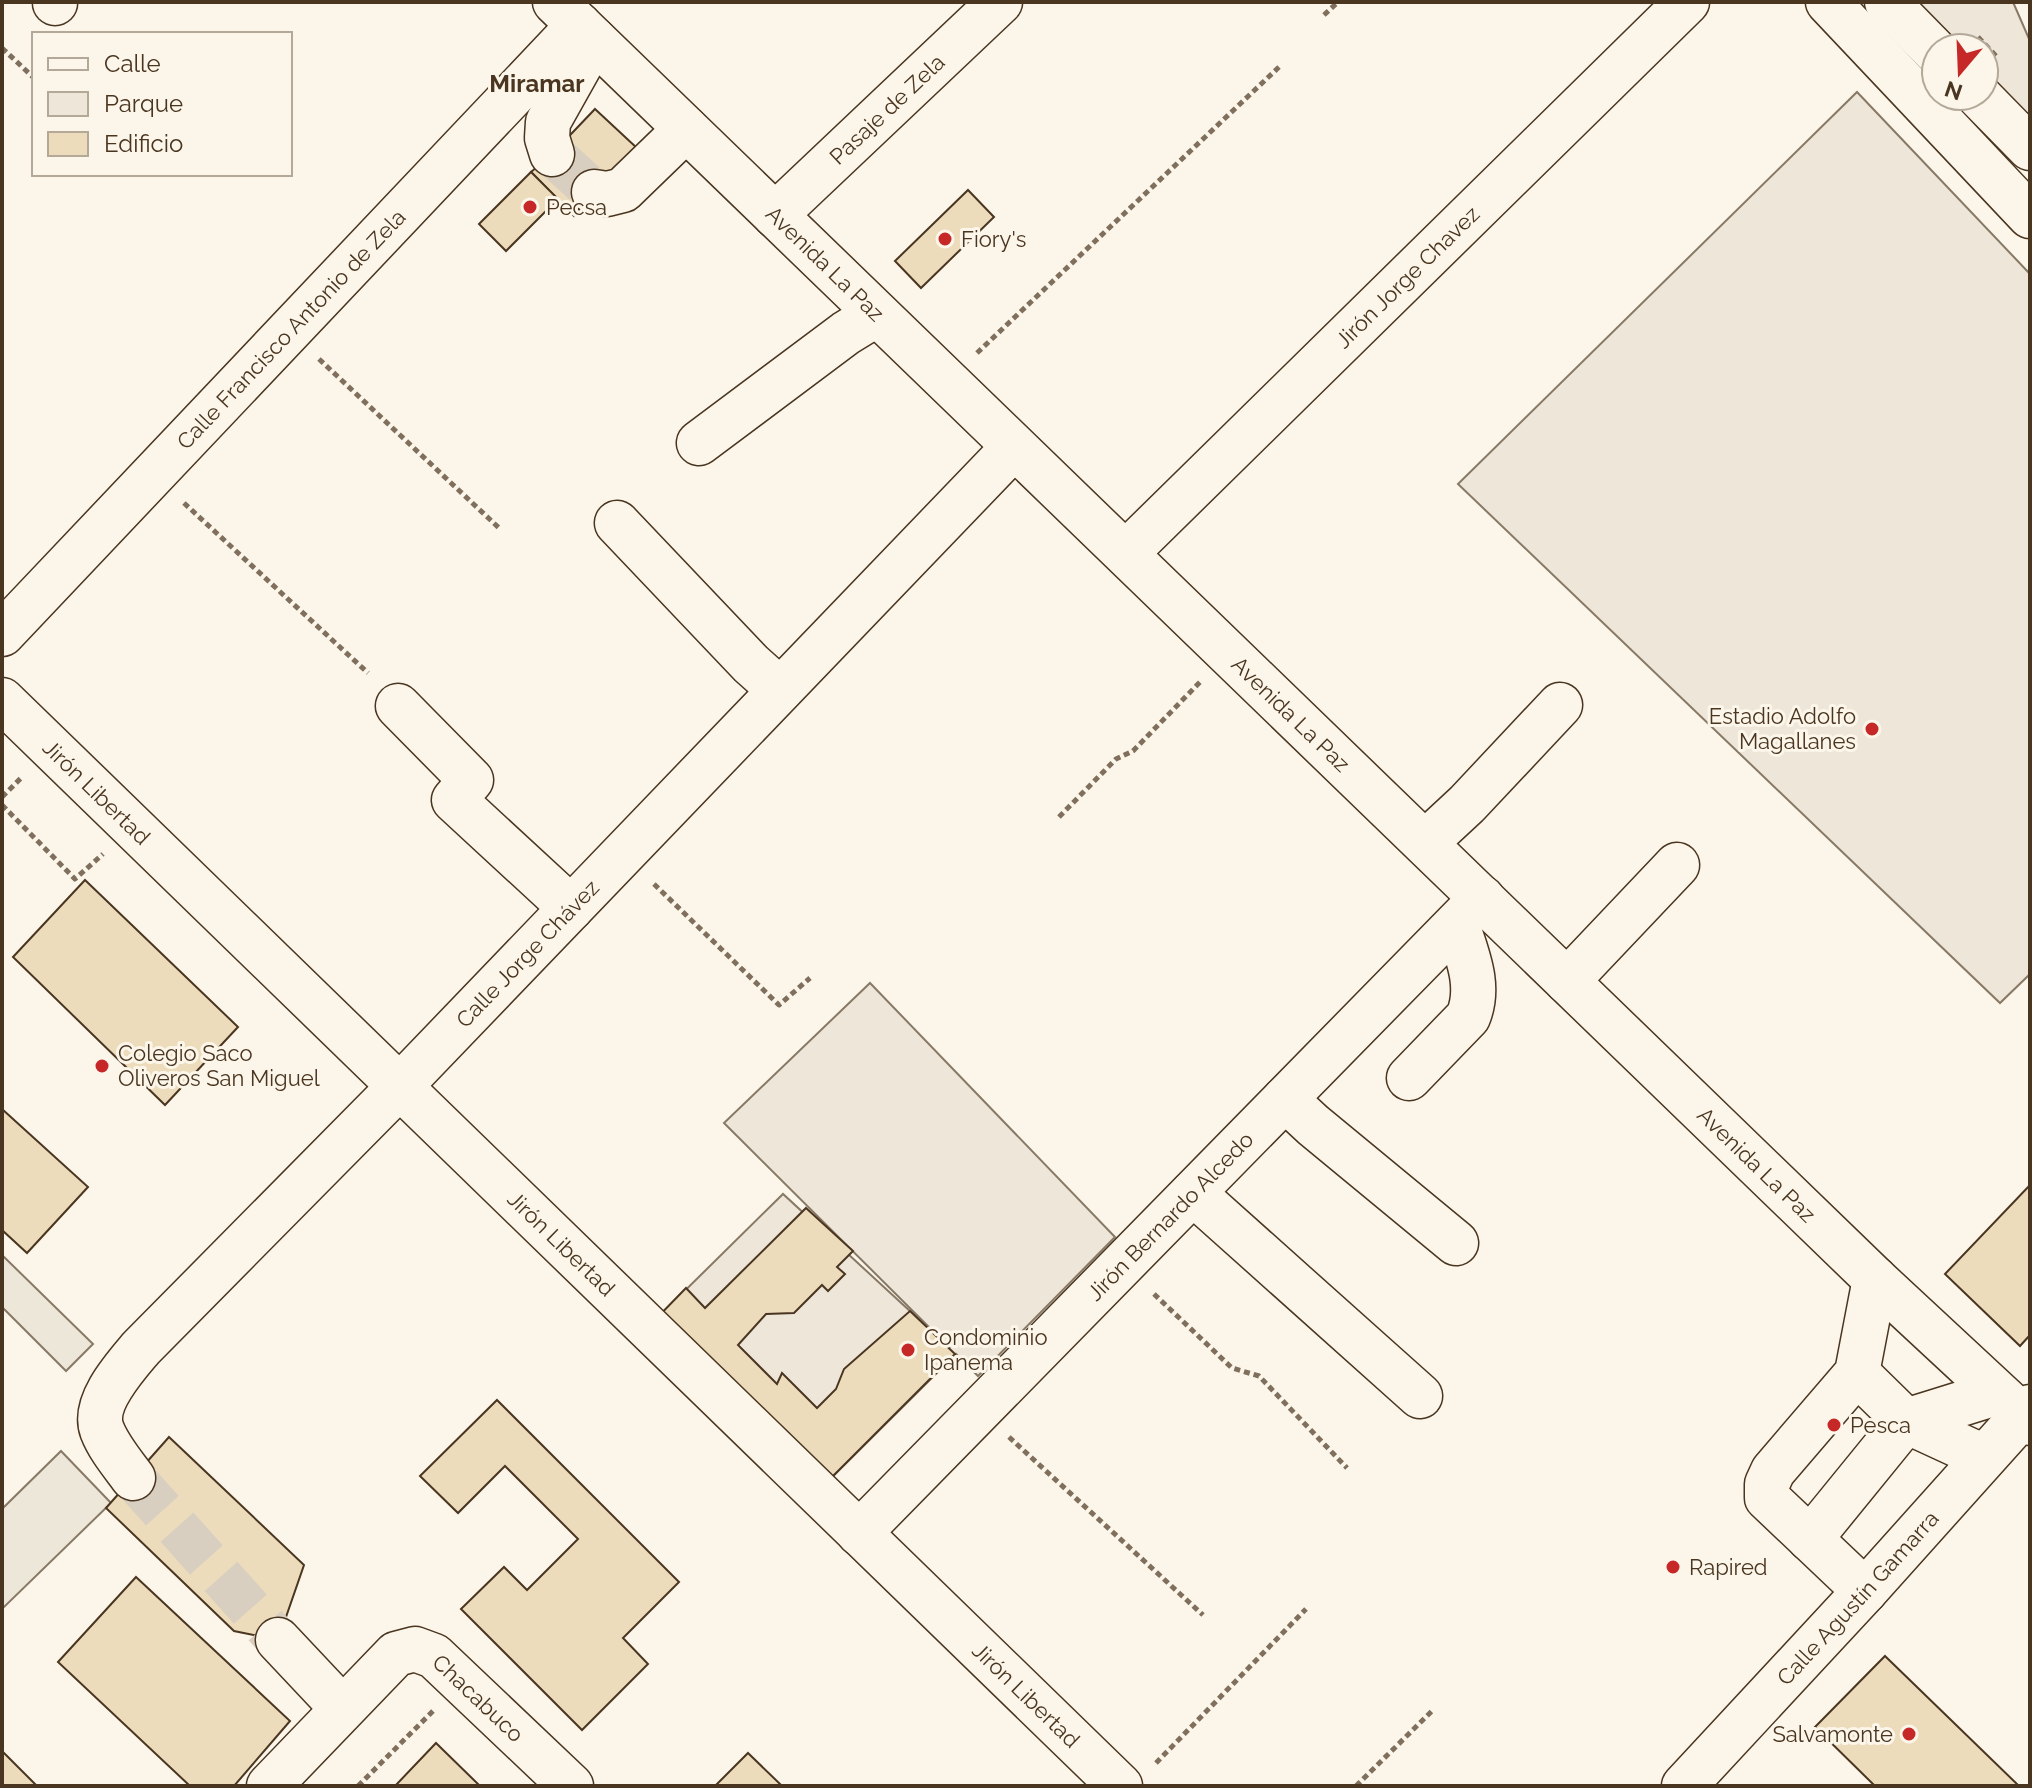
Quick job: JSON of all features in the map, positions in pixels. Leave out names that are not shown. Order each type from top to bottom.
[{"type":"street","name":"Pasaje de Zela","points":[[775,215],[1000,2]]},
{"type":"street","name":"Jirón Jorge Chavez","points":[[1126,553],[1687,2]]},
{"type":"street","points":[[1828,2],[2030,216]]},
{"type":"street","points":[[1887,2],[1920,36]]},
{"type":"street","name":"Avenida La Paz","points":[[576,22],[1425,843],[1469,911],[1567,981],[1875,1279],[2020,1410]]},
{"type":"street","points":[[516,91],[550,138],[576,22]]},
{"type":"street","name":"Calle Francisco Antonio de Zela","points":[[2,634],[516,91],[576,22]]},
{"type":"street","points":[[2000,97],[2030,148]]},
{"type":"street","points":[[594,192],[607,194],[623,190],[686,129]]},
{"type":"street","points":[[699,443],[846,333],[877,314]]},
{"type":"street","name":"Calle Jorge Chávez","points":[[133,1478],[101,1427],[104,1402],[121,1373],[152,1337],[400,1086],[1014,447]]},
{"type":"street","points":[[617,523],[751,664],[780,690]]},
{"type":"street","name":"Jirón Libertad","points":[[2,700],[859,1533],[1138,1775]]},
{"type":"street","points":[[1425,843],[1467,804],[1560,705]]},
{"type":"street","points":[[398,706],[471,780],[454,800],[571,908]]},
{"type":"street","points":[[1567,981],[1677,865]]},
{"type":"street","points":[[1409,1078],[1468,1017],[1472,1007],[1469,911]]},
{"type":"street","name":"Jirón Bernardo Alcedo","points":[[859,1533],[1469,911]]},
{"type":"street","points":[[1285,1099],[1456,1243]]},
{"type":"street","points":[[1193,1193],[1420,1396]]},
{"type":"street","points":[[1865,1591],[1767,1498],[1767,1484],[1773,1471],[1857,1373],[1875,1279]]},
{"type":"street","points":[[1857,1373],[1906,1421],[1984,1457]]},
{"type":"street","points":[[1810,1539],[1906,1421],[2020,1410]]},
{"type":"street","name":"Calle Agustín Gamarra","points":[[1684,1786],[1865,1591],[1984,1457],[2020,1410]]},
{"type":"street","points":[[278,1640],[342,1708]]},
{"type":"street","name":"Chacabuco","points":[[269,1786],[396,1654],[415,1649],[434,1656],[571,1786]]},
{"type":"path","points":[[1324,15],[1338,2]]},
{"type":"path","points":[[2,48],[32,76]]},
{"type":"path","points":[[947,381],[1279,67]]},
{"type":"path","points":[[289,331],[499,528]]},
{"type":"path","points":[[153,475],[368,673]]},
{"type":"path","points":[[1059,817],[1116,759],[1133,751],[1228,652]]},
{"type":"path","points":[[2,805],[75,879],[133,827]]},
{"type":"path","points":[[623,854],[779,1005],[810,978]]},
{"type":"path","points":[[1123,1264],[1232,1368],[1259,1376],[1347,1468]]},
{"type":"path","points":[[980,1410],[1203,1615]]},
{"type":"path","points":[[1138,1775],[1306,1609]]},
{"type":"path","points":[[358,1786],[462,1682]]},
{"type":"path","points":[[1356,1786],[1433,1710]]},
{"type":"green space","points":[[1894,2],[2013,2],[2030,41],[2030,139],[2000,109],[2000,32],[1924,32]]},
{"type":"green space","name":"Estadio Adolfo Magallanes","points":[[1857,92],[2030,274],[2030,974],[2000,1003],[1458,484]]},
{"type":"green space","points":[[870,983],[1115,1237],[978,1376],[956,1354],[817,1492],[648,1327],[783,1194],[950,1348],[724,1123]]},
{"type":"shaded area","points":[[2,1255],[93,1344],[66,1371],[2,1307]]},
{"type":"shaded area","points":[[61,1451],[111,1503],[2,1609],[2,1509]]},
{"type":"building","points":[[595,109],[638,149],[574,216],[531,172]]},
{"type":"building","points":[[531,172],[558,199],[506,251],[479,224]]},
{"type":"building","name":"Fiory's","points":[[968,190],[994,217],[921,288],[895,261]]},
{"type":"building","points":[[85,880],[238,1027],[165,1105],[13,957]]},
{"type":"building","points":[[2,1109],[88,1187],[27,1253],[2,1230]]},
{"type":"building","points":[[2030,1185],[2030,1335],[2020,1346],[1945,1274]]},
{"type":"building","name":"Condominio Ipanema","points":[[806,1208],[853,1251],[837,1267],[845,1274],[828,1291],[822,1285],[794,1313],[766,1314],[738,1345],[777,1384],[782,1373],[817,1408],[836,1389],[844,1369],[910,1311],[955,1354],[817,1492],[648,1327],[686,1288],[705,1308]]},
{"type":"building","points":[[497,1400],[679,1582],[623,1638],[648,1664],[582,1730],[461,1609],[504,1567],[527,1590],[578,1539],[505,1466],[458,1513],[420,1476]]},
{"type":"building","points":[[169,1437],[304,1565],[278,1640],[234,1631],[106,1508]]},
{"type":"building","points":[[136,1577],[290,1721],[234,1786],[190,1786],[58,1662]]},
{"type":"building","points":[[1885,1656],[2019,1786],[1875,1786],[1815,1727]]},
{"type":"building","points":[[436,1743],[480,1786],[395,1786]]},
{"type":"building","points":[[2,1751],[37,1786],[2,1786]]},
{"type":"building","points":[[748,1753],[780,1784],[715,1786]]},
{"type":"tunnel","points":[[552,154],[594,192]]},
{"type":"tunnel","points":[[133,1478],[278,1640]]},
{"type":"place","name":"Pecsa","points":[[530,207]]},
{"type":"place","name":"Fiory's","points":[[945,239]]},
{"type":"place","name":"Estadio Adolfo Magallanes","points":[[1872,729]]},
{"type":"place","name":"Colegio Saco Oliveros San Miguel","points":[[102,1066]]},
{"type":"place","name":"Condominio Ipanema","points":[[908,1350]]},
{"type":"place","name":"Pesca","points":[[1834,1425]]},
{"type":"place","name":"Rapired","points":[[1673,1567]]},
{"type":"place","name":"Salvamonte","points":[[1909,1734]]},
{"type":"district","name":"Miramar","points":[[537,83]]}]
